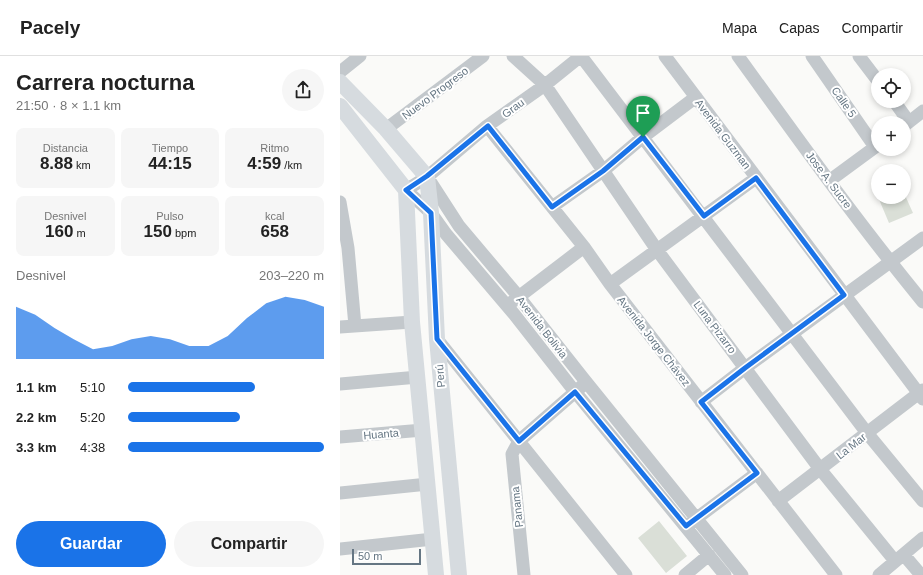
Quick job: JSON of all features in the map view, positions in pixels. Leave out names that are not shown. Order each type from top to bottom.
[{"type":"main road","name":"Avenida Bolivia","points":[[340,82],[386,129],[427,176]]},
{"type":"main road","name":"Avenida Bolivia","points":[[340,106],[406,190]]},
{"type":"main road","name":"Perú","points":[[427,176],[431,213],[437,339],[459,575]]},
{"type":"main road","name":"Perú","points":[[406,190],[412,322],[436,575]]},
{"type":"street","points":[[340,72],[360,56]]},
{"type":"street","name":"Nuevo Progreso","points":[[386,129],[483,56]]},
{"type":"street","name":"Luna Pizarro","points":[[513,56],[544,85],[657,250],[820,469],[900,558],[921,575]]},
{"type":"street","points":[[581,56],[704,216],[867,433],[923,501]]},
{"type":"street","name":"Grau","points":[[406,190],[427,176],[488,126],[581,56]]},
{"type":"street","name":"Jose A. Sucre","points":[[738,56],[829,181],[890,262],[923,302]]},
{"type":"street","name":"Calle 5","points":[[812,56],[871,138]]},
{"type":"street","points":[[859,56],[871,72]]},
{"type":"street","name":"Avenida Guzman","points":[[669,57],[696,97],[756,178],[844,295],[922,394]]},
{"type":"street","points":[[552,207],[603,171],[643,137],[696,97]]},
{"type":"street","points":[[911,121],[923,111]]},
{"type":"street","name":"Avenida Jorge Chávez","points":[[488,126],[584,247],[610,284],[836,575]]},
{"type":"street","points":[[829,181],[871,150]]},
{"type":"street","name":"Avenida Bolivia","points":[[427,176],[458,226],[519,297],[586,382],[691,523],[709,555],[725,575]]},
{"type":"street","points":[[610,284],[756,178]]},
{"type":"street","name":"Avenida Bolivia","points":[[406,190],[431,213],[446,234],[507,306],[575,392],[691,523],[742,575]]},
{"type":"street","points":[[340,202],[344,248],[355,326]]},
{"type":"street","points":[[701,402],[792,333],[923,238]]},
{"type":"street","points":[[507,306],[584,247]]},
{"type":"street","points":[[340,327],[412,322]]},
{"type":"street","points":[[437,339],[626,575]]},
{"type":"street","points":[[340,384],[418,377]]},
{"type":"street","points":[[519,441],[586,382]]},
{"type":"street","name":"La Mar","points":[[778,501],[867,433],[922,394]]},
{"type":"street","name":"Huanta","points":[[340,437],[423,430]]},
{"type":"street","name":"Panama","points":[[519,441],[512,454],[524,575]]},
{"type":"street","points":[[691,523],[757,473]]},
{"type":"street","points":[[340,494],[428,484]]},
{"type":"street","points":[[879,575],[923,538]]},
{"type":"street","points":[[340,549],[433,539]]},
{"type":"street","points":[[685,575],[709,555]]},
{"type":"shaded area","points":[[881,204],[909,204],[913,213],[889,223]]},
{"type":"shaded area","points":[[659,521],[687,556],[666,573],[638,538]]},
{"type":"route","points":[[488,126],[552,207],[603,171],[643,137],[704,216],[756,178],[844,295],[701,402],[757,473],[686,526],[575,392],[519,441],[437,339],[431,213],[406,190],[427,176],[488,126]]}]
